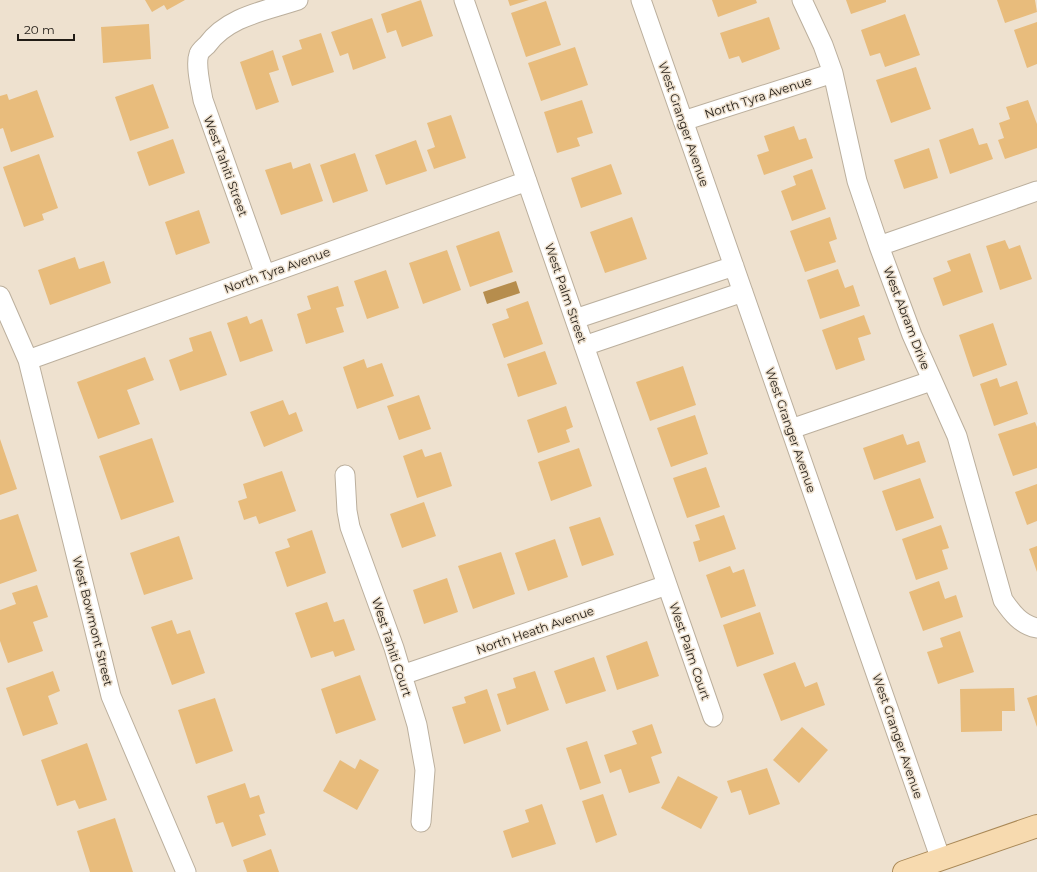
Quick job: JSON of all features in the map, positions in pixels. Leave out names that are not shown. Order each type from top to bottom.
[{"type":"main road","points":[[904,872],[1037,826]]},
{"type":"street","name":"West Tahiti Street","points":[[265,275],[203,100],[199,74],[199,54],[215,33],[226,25],[298,0]]},
{"type":"street","name":"West Palm Street","points":[[464,0],[667,585]]},
{"type":"street","name":"West Granger Avenue","points":[[641,0],[941,860]]},
{"type":"street","name":"West Abram Drive","points":[[802,0],[823,45],[833,73],[857,181],[879,246],[912,335],[957,436],[1003,600],[1014,616],[1033,627]]},
{"type":"street","name":"North Tyra Avenue","points":[[683,121],[833,73]]},
{"type":"street","name":"North Tyra Avenue","points":[[28,360],[527,182]]},
{"type":"street","points":[[879,246],[1037,191]]},
{"type":"street","points":[[575,319],[734,266]]},
{"type":"street","points":[[584,346],[743,292]]},
{"type":"street","name":"West Bowmont Street","points":[[0,296],[28,360],[111,696],[186,872]]},
{"type":"street","points":[[791,429],[931,380]]},
{"type":"street","name":"West Tahiti Court","points":[[345,475],[347,511],[350,527],[402,675],[417,726],[425,770],[421,822]]},
{"type":"street","name":"North Heath Avenue","points":[[402,675],[667,585]]},
{"type":"street","name":"West Palm Court","points":[[667,585],[713,716]]},
{"type":"shaded area","points":[[516,281],[520,293],[487,304],[483,292]]},
{"type":"building","points":[[145,0],[185,0],[167,10],[164,5],[152,12]]},
{"type":"building","points":[[421,0],[433,36],[402,47],[396,30],[387,33],[381,14]]},
{"type":"building","points":[[508,0],[529,0],[510,6]]},
{"type":"building","points":[[712,0],[756,0],[757,3],[718,17]]},
{"type":"building","points":[[846,0],[886,0],[886,2],[851,14]]},
{"type":"building","points":[[997,0],[1035,0],[1037,12],[1005,23]]},
{"type":"building","points":[[546,1],[561,45],[526,57],[511,13]]},
{"type":"building","points":[[905,14],[920,55],[885,67],[880,53],[870,56],[861,30]]},
{"type":"building","points":[[769,17],[780,49],[742,63],[739,56],[729,59],[720,33]]},
{"type":"building","points":[[372,18],[386,58],[353,70],[348,53],[340,56],[331,32]]},
{"type":"building","points":[[1037,22],[1037,64],[1027,68],[1014,30]]},
{"type":"building","points":[[149,24],[151,59],[103,63],[101,27]]},
{"type":"building","points":[[321,33],[334,72],[292,86],[282,56],[302,49],[299,40]]},
{"type":"building","points":[[575,47],[588,85],[541,101],[528,63]]},
{"type":"building","points":[[273,50],[279,70],[269,73],[279,102],[256,110],[240,62]]},
{"type":"building","points":[[916,67],[931,109],[891,123],[876,80]]},
{"type":"building","points":[[153,84],[169,128],[130,141],[115,97]]},
{"type":"building","points":[[37,90],[54,137],[11,152],[3,128],[0,129],[0,96],[7,94],[9,100]]},
{"type":"building","points":[[582,100],[593,133],[577,138],[580,146],[557,153],[544,112]]},
{"type":"building","points":[[1028,100],[1037,124],[1037,148],[1005,159],[998,140],[1004,138],[999,123],[1010,119],[1006,107]]},
{"type":"building","points":[[451,115],[466,158],[434,169],[427,150],[435,147],[427,123]]},
{"type":"building","points":[[794,126],[799,140],[806,138],[813,158],[764,175],[757,155],[769,151],[764,136]]},
{"type":"building","points":[[973,128],[979,145],[987,143],[993,159],[950,174],[939,140]]},
{"type":"building","points":[[173,139],[185,173],[149,186],[137,152]]},
{"type":"building","points":[[416,140],[427,171],[386,185],[375,155]]},
{"type":"building","points":[[929,148],[938,178],[904,189],[894,160]]},
{"type":"building","points":[[355,153],[368,191],[333,203],[320,165]]},
{"type":"building","points":[[39,154],[58,208],[42,214],[44,220],[24,227],[3,167]]},
{"type":"building","points":[[291,162],[293,169],[310,163],[323,201],[281,215],[265,170]]},
{"type":"building","points":[[611,164],[622,194],[581,208],[571,178]]},
{"type":"building","points":[[812,169],[826,209],[792,221],[781,191],[796,185],[793,176]]},
{"type":"building","points":[[199,210],[210,243],[176,255],[165,222]]},
{"type":"building","points":[[632,217],[647,259],[605,273],[590,232]]},
{"type":"building","points":[[830,217],[837,239],[829,242],[836,262],[805,272],[790,231]]},
{"type":"building","points":[[499,231],[513,272],[470,287],[456,246]]},
{"type":"building","points":[[1005,240],[1009,249],[1020,245],[1032,279],[1000,290],[986,246]]},
{"type":"building","points":[[447,250],[461,290],[423,304],[409,263]]},
{"type":"building","points":[[970,253],[983,292],[943,306],[933,278],[951,271],[947,261]]},
{"type":"building","points":[[75,257],[79,269],[104,261],[111,283],[50,305],[38,270]]},
{"type":"building","points":[[838,269],[845,288],[853,285],[860,306],[820,319],[807,280]]},
{"type":"building","points":[[386,270],[399,308],[367,319],[354,281]]},
{"type":"building","points":[[338,286],[344,306],[336,308],[344,332],[306,344],[297,314],[311,309],[307,296]]},
{"type":"building","points":[[528,301],[543,344],[504,358],[492,324],[509,318],[506,309]]},
{"type":"building","points":[[864,315],[871,334],[858,338],[865,360],[836,370],[822,330]]},
{"type":"building","points":[[247,316],[250,324],[262,319],[273,351],[240,362],[227,323]]},
{"type":"building","points":[[993,323],[1007,365],[973,377],[959,335]]},
{"type":"building","points":[[211,331],[227,375],[180,391],[169,360],[193,351],[189,338]]},
{"type":"building","points":[[545,351],[557,384],[518,397],[507,364]]},
{"type":"building","points":[[145,357],[154,380],[127,390],[140,424],[98,439],[77,382]]},
{"type":"building","points":[[364,359],[367,368],[382,363],[394,396],[357,409],[343,367]]},
{"type":"building","points":[[683,366],[696,405],[650,421],[636,382]]},
{"type":"building","points":[[997,378],[1000,387],[1017,381],[1028,414],[994,426],[980,384]]},
{"type":"building","points":[[419,395],[431,429],[399,440],[387,406]]},
{"type":"building","points":[[283,400],[289,415],[296,412],[303,431],[264,447],[250,412]]},
{"type":"building","points":[[566,406],[573,427],[566,430],[570,442],[538,453],[527,420]]},
{"type":"building","points":[[695,415],[708,454],[671,467],[657,428]]},
{"type":"building","points":[[1035,422],[1037,427],[1037,468],[1013,476],[998,434]]},
{"type":"building","points":[[903,434],[907,445],[919,441],[926,462],[874,480],[863,448]]},
{"type":"building","points":[[152,438],[174,502],[121,520],[99,456]]},
{"type":"building","points":[[0,439],[17,489],[0,495]]},
{"type":"building","points":[[579,448],[592,486],[551,501],[538,462]]},
{"type":"building","points":[[422,449],[425,457],[441,452],[452,486],[417,498],[403,456]]},
{"type":"building","points":[[706,467],[720,507],[687,518],[673,478]]},
{"type":"building","points":[[282,471],[296,511],[259,524],[256,516],[244,520],[238,501],[247,498],[243,484]]},
{"type":"building","points":[[920,478],[934,518],[896,531],[882,491]]},
{"type":"building","points":[[1037,484],[1037,521],[1027,525],[1015,492]]},
{"type":"building","points":[[424,502],[436,536],[402,548],[390,514]]},
{"type":"building","points":[[18,514],[37,571],[0,584],[0,520]]},
{"type":"building","points":[[724,515],[736,549],[699,562],[693,542],[700,540],[695,525]]},
{"type":"building","points":[[600,517],[614,555],[582,566],[569,527]]},
{"type":"building","points":[[941,525],[949,548],[942,550],[948,569],[916,580],[902,539]]},
{"type":"building","points":[[312,530],[326,573],[287,587],[275,552],[290,547],[287,539]]},
{"type":"building","points":[[179,536],[193,579],[144,595],[130,553]]},
{"type":"building","points":[[555,539],[568,577],[528,591],[515,553]]},
{"type":"building","points":[[1037,546],[1037,572],[1029,549]]},
{"type":"building","points":[[501,552],[515,594],[473,609],[458,566]]},
{"type":"building","points":[[730,566],[733,573],[744,569],[756,606],[721,618],[706,575]]},
{"type":"building","points":[[447,578],[458,612],[424,624],[413,590]]},
{"type":"building","points":[[939,581],[945,599],[956,595],[963,617],[923,631],[909,592]]},
{"type":"building","points":[[37,585],[48,617],[33,622],[43,651],[8,663],[0,641],[0,610],[16,604],[12,593]]},
{"type":"building","points":[[327,602],[334,622],[344,619],[355,650],[335,657],[333,651],[311,658],[295,613]]},
{"type":"building","points":[[760,612],[774,654],[737,667],[723,625]]},
{"type":"building","points":[[172,620],[177,634],[190,630],[205,673],[172,685],[151,627]]},
{"type":"building","points":[[960,631],[974,672],[938,684],[927,652],[943,647],[940,638]]},
{"type":"building","points":[[647,641],[659,676],[617,690],[606,656]]},
{"type":"building","points":[[594,657],[606,691],[566,704],[554,671]]},
{"type":"building","points":[[795,662],[805,687],[817,682],[825,705],[781,721],[763,674]]},
{"type":"building","points":[[53,671],[60,691],[48,696],[58,724],[23,736],[6,688]]},
{"type":"building","points":[[535,671],[549,710],[507,725],[497,694],[516,688],[513,678]]},
{"type":"building","points":[[360,675],[376,720],[336,734],[321,689]]},
{"type":"building","points":[[1014,688],[1015,711],[1002,711],[1002,731],[961,732],[960,689]]},
{"type":"building","points":[[487,689],[501,731],[464,744],[452,707],[466,703],[464,697]]},
{"type":"building","points":[[1037,695],[1037,727],[1027,698]]},
{"type":"building","points":[[215,698],[233,751],[196,764],[178,710]]},
{"type":"building","points":[[652,724],[662,753],[651,757],[660,783],[629,793],[621,769],[610,773],[604,755],[637,744],[632,731]]},
{"type":"building","points":[[802,727],[828,750],[799,783],[773,760]]},
{"type":"building","points":[[587,741],[601,783],[580,790],[566,748]]},
{"type":"building","points":[[87,743],[107,800],[79,809],[75,800],[57,806],[41,760]]},
{"type":"building","points":[[360,759],[379,770],[357,810],[323,791],[340,760],[355,769]]},
{"type":"building","points":[[767,768],[780,804],[749,815],[741,790],[731,793],[727,781]]},
{"type":"building","points":[[678,776],[718,797],[701,829],[661,808]]},
{"type":"building","points":[[245,783],[250,798],[259,795],[265,813],[259,815],[266,835],[232,847],[223,822],[216,824],[207,796]]},
{"type":"building","points":[[603,794],[617,835],[596,843],[582,801]]},
{"type":"building","points":[[542,804],[556,844],[512,858],[503,831],[529,822],[525,810]]},
{"type":"building","points":[[115,818],[133,872],[90,872],[77,831]]},
{"type":"building","points":[[271,849],[279,872],[247,872],[243,860]]}]
